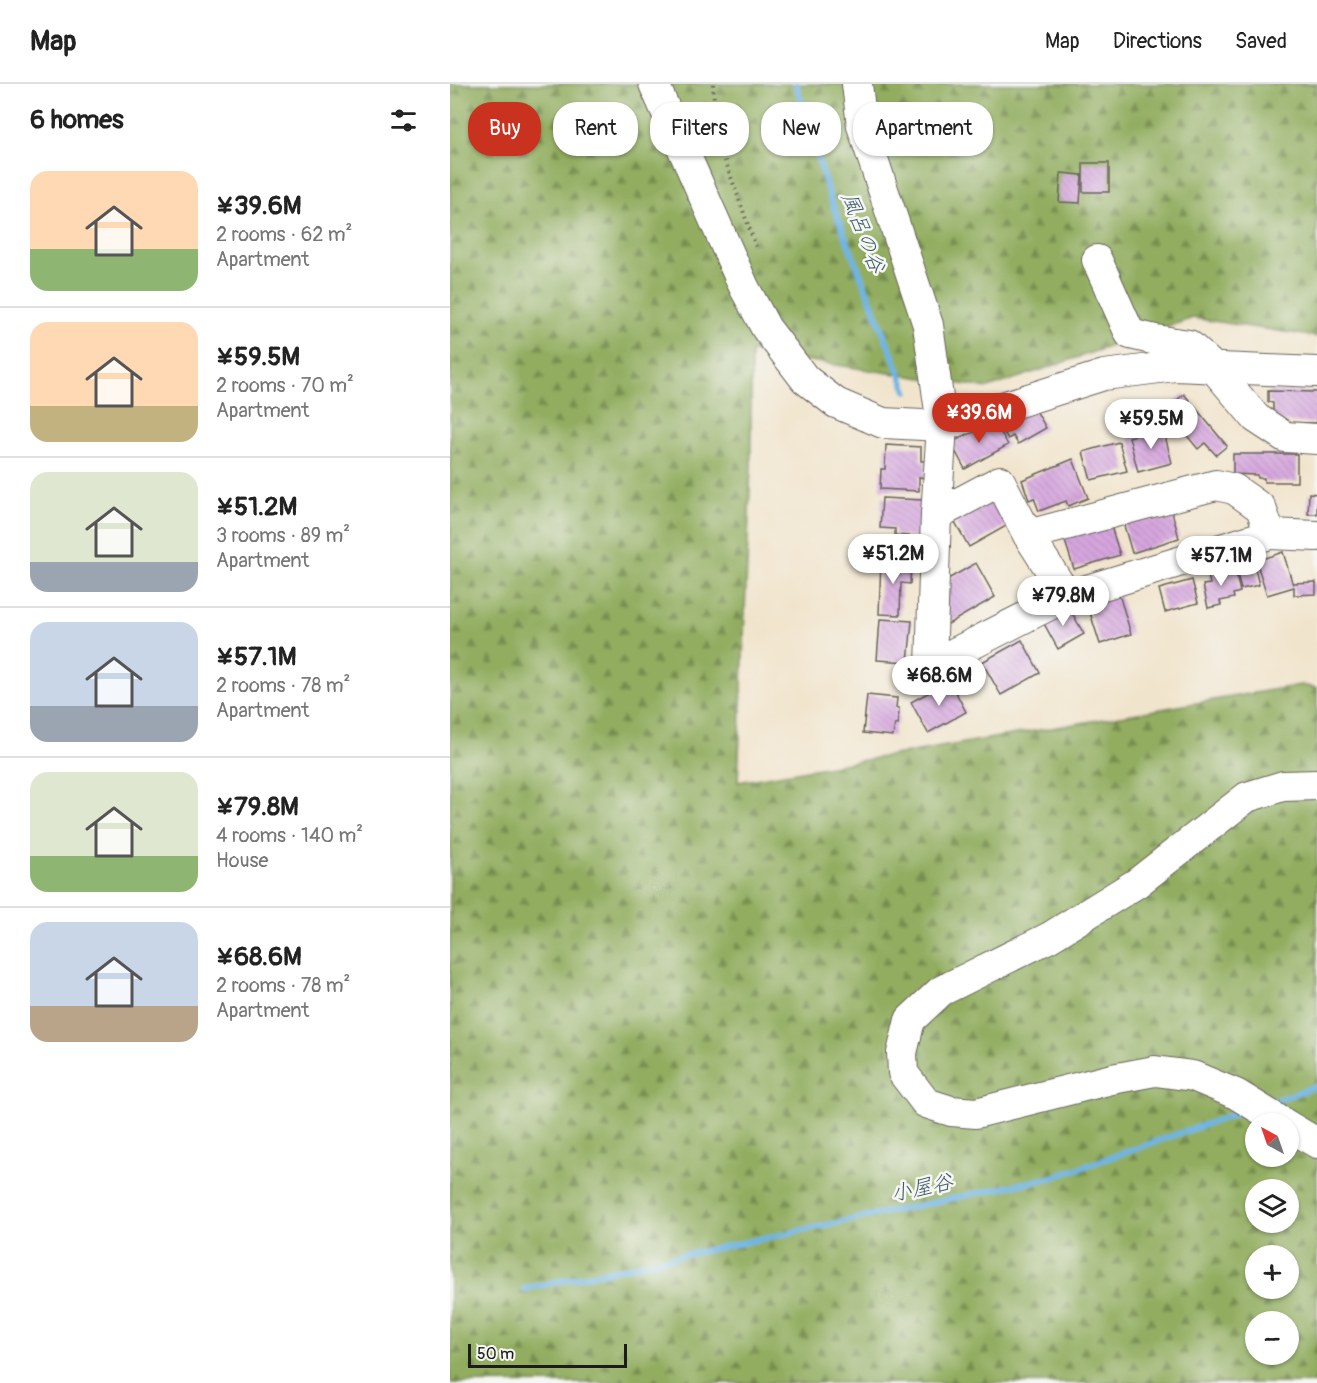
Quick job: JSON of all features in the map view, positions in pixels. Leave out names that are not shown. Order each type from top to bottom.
[{"type":"street","points":[[654,84],[744,287],[766,328],[805,379],[836,403],[882,423],[942,426],[1104,375],[1174,366],[1317,372]]},
{"type":"street","points":[[857,84],[862,126],[928,326],[942,426],[936,515],[931,665],[1067,596],[1270,534],[1317,536]]},
{"type":"street","points":[[1097,260],[1130,334],[1189,345],[1212,367],[1256,418],[1285,437],[1317,439]]},
{"type":"street","points":[[936,515],[1000,481],[1028,535],[1067,596]]},
{"type":"street","points":[[1028,535],[1216,485],[1234,489],[1261,508],[1270,534]]},
{"type":"street","points":[[1267,1113],[1236,1094],[1204,1080],[1193,1076],[1155,1071],[1112,1079],[976,1113],[951,1111],[926,1103],[903,1072],[902,1053],[909,1020],[941,991],[1050,937],[1137,883],[1247,797],[1283,786],[1317,785]]},
{"type":"street","points":[[1299,1132],[1317,1143]]},
{"type":"path","points":[[713,84],[716,135],[758,255]]},
{"type":"green space","points":[[450,84],[1317,84],[1317,337],[1193,318],[988,388],[751,352],[751,466],[738,782],[1301,685],[1317,688],[1317,1383],[450,1383]]},
{"type":"building","points":[[1083,163],[1109,163],[1109,192],[1083,192]]},
{"type":"building","points":[[1061,173],[1082,175],[1080,203],[1059,202]]},
{"type":"building","points":[[1268,391],[1317,392],[1317,423],[1273,422],[1273,403],[1268,402]]},
{"type":"building","points":[[1184,394],[1227,446],[1216,455],[1205,443],[1198,449],[1166,410]]},
{"type":"building","points":[[1031,402],[1046,428],[1018,444],[1013,436],[1008,439],[998,422]]},
{"type":"building","points":[[994,420],[1008,445],[965,469],[951,443]]},
{"type":"building","points":[[1163,428],[1172,463],[1138,472],[1129,437]]},
{"type":"building","points":[[1119,442],[1127,471],[1091,480],[1083,452]]},
{"type":"building","points":[[886,445],[921,447],[921,461],[926,461],[925,478],[919,477],[919,491],[880,489],[881,469],[885,469]]},
{"type":"building","points":[[1233,454],[1297,454],[1297,482],[1264,482],[1264,478],[1258,478],[1257,475],[1233,474]]},
{"type":"building","points":[[1073,459],[1088,498],[1068,506],[1066,501],[1039,511],[1034,498],[1029,500],[1022,480]]},
{"type":"building","points":[[1309,493],[1317,494],[1317,514],[1308,514]]},
{"type":"building","points":[[882,498],[923,500],[921,537],[895,535],[895,529],[880,528]]},
{"type":"building","points":[[993,500],[1008,525],[969,547],[955,522]]},
{"type":"building","points":[[1171,508],[1179,538],[1132,553],[1123,522]]},
{"type":"building","points":[[1110,523],[1120,555],[1074,569],[1064,538]]},
{"type":"building","points":[[1283,552],[1293,585],[1293,583],[1316,582],[1316,594],[1294,595],[1294,587],[1267,595],[1256,561]]},
{"type":"building","points":[[1251,553],[1259,585],[1241,589],[1233,558]]},
{"type":"building","points":[[881,560],[911,562],[910,584],[901,583],[900,615],[879,614]]},
{"type":"building","points":[[976,563],[995,597],[938,630],[941,583]]},
{"type":"building","points":[[1234,565],[1240,592],[1233,594],[1234,598],[1220,601],[1221,605],[1208,608],[1203,585],[1210,584],[1208,575]]},
{"type":"building","points":[[1192,580],[1198,603],[1165,612],[1159,589]]},
{"type":"building","points":[[1119,594],[1131,634],[1100,644],[1086,600]]},
{"type":"building","points":[[1068,606],[1084,634],[1058,649],[1042,620]]},
{"type":"building","points":[[880,619],[912,621],[908,662],[877,660]]},
{"type":"building","points":[[1022,640],[1040,673],[1001,695],[982,662]]},
{"type":"building","points":[[950,681],[966,712],[928,733],[911,702]]},
{"type":"building","points":[[867,695],[897,698],[898,725],[895,724],[893,736],[863,733]]},
{"type":"waterway","name":"風呂の谷","points":[[796,84],[830,198],[907,391]]},
{"type":"waterway","name":"小屋谷","points":[[1268,1103],[1317,1086]]},
{"type":"waterway","name":"小屋谷","points":[[524,1289],[1054,1177],[1244,1111]]}]
